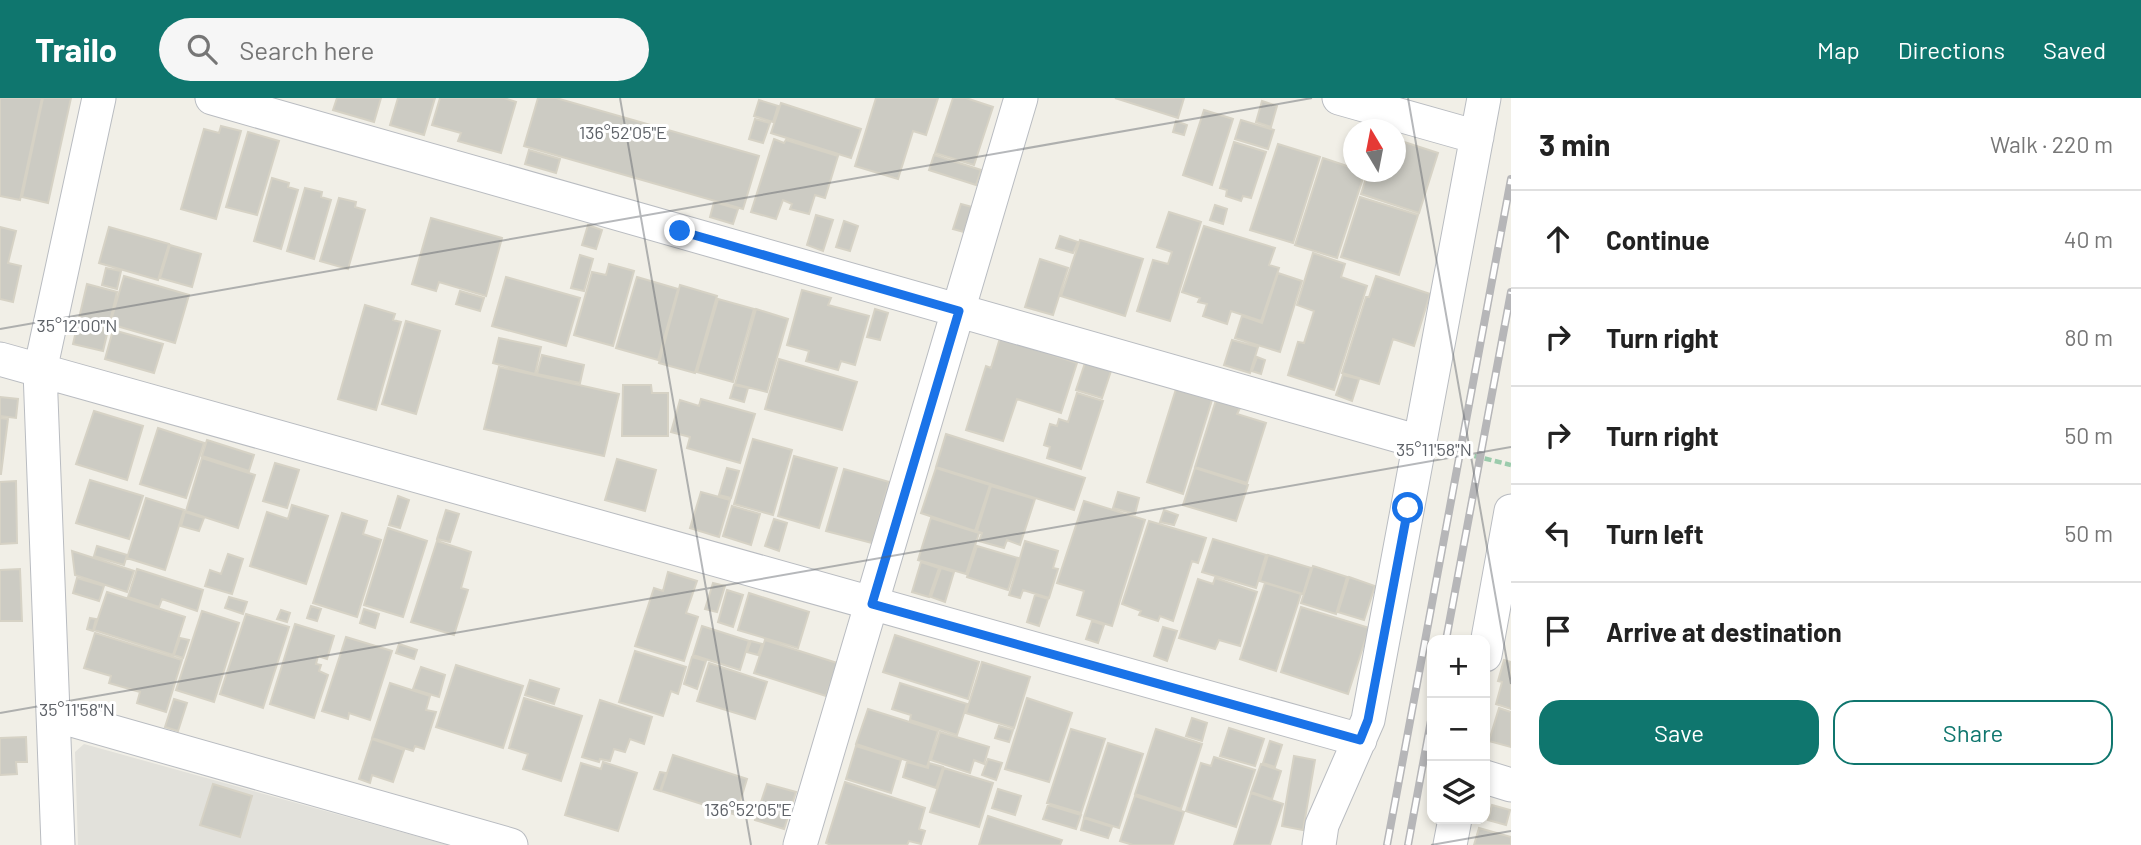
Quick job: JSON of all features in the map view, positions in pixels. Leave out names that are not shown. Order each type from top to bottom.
[{"type":"street","points":[[58,845],[40,371],[99,98]]},
{"type":"street","points":[[212,98],[1420,442]]},
{"type":"street","points":[[800,845],[1021,98]]},
{"type":"street","points":[[1339,98],[1477,137]]},
{"type":"street","points":[[1319,845],[1322,825],[1368,720],[1484,98]]},
{"type":"street","points":[[0,359],[1360,740]]},
{"type":"street","points":[[1489,635],[1511,511]]},
{"type":"street","points":[[54,715],[511,845]]},
{"type":"street","points":[[1490,779],[1511,785]]},
{"type":"street","points":[[1450,845],[1454,824]]},
{"type":"path","points":[[1420,442],[1511,465]]},
{"type":"shaded area","points":[[84,744],[448,845],[78,845],[75,752]]},
{"type":"building","points":[[0,98],[42,98],[20,200],[0,196]]},
{"type":"building","points":[[43,98],[71,98],[48,203],[22,197]]},
{"type":"building","points":[[337,98],[381,98],[374,122],[333,110]]},
{"type":"building","points":[[398,98],[435,98],[424,135],[390,125]]},
{"type":"building","points":[[440,98],[504,98],[516,102],[501,153],[458,141],[461,133],[432,125]]},
{"type":"building","points":[[538,98],[556,98],[759,156],[743,209],[524,146]]},
{"type":"building","points":[[876,98],[938,98],[926,135],[913,131],[898,179],[855,166]]},
{"type":"building","points":[[953,98],[966,98],[993,107],[974,165],[935,153]]},
{"type":"building","points":[[1115,98],[1184,98],[1178,118]]},
{"type":"building","points":[[759,100],[778,106],[773,122],[754,116]]},
{"type":"building","points":[[1262,101],[1277,106],[1271,127],[1256,122]]},
{"type":"building","points":[[781,103],[861,129],[851,158],[771,133]]},
{"type":"building","points":[[1204,110],[1233,119],[1212,185],[1183,175]]},
{"type":"building","points":[[755,119],[770,123],[763,143],[749,139]]},
{"type":"building","points":[[1241,120],[1274,130],[1268,149],[1235,139]]},
{"type":"building","points":[[1176,121],[1187,125],[1184,135],[1173,132]]},
{"type":"building","points":[[221,126],[241,131],[216,219],[181,209],[204,129],[219,133]]},
{"type":"building","points":[[248,132],[279,141],[257,215],[226,207]]},
{"type":"building","points":[[774,139],[784,143],[786,140],[838,156],[825,198],[815,195],[809,214],[790,209],[792,204],[783,200],[776,219],[751,212]]},
{"type":"building","points":[[1234,142],[1266,152],[1251,198],[1243,196],[1241,201],[1226,196],[1227,190],[1220,188]]},
{"type":"building","points":[[1406,143],[1438,153],[1419,213],[1361,194],[1365,182],[1406,182]]},
{"type":"building","points":[[1278,144],[1320,157],[1293,243],[1250,230]]},
{"type":"building","points":[[529,150],[560,159],[556,173],[525,164]]},
{"type":"building","points":[[934,155],[981,170],[976,185],[929,170]]},
{"type":"building","points":[[1323,158],[1343,165],[1343,182],[1362,182],[1337,258],[1295,245]]},
{"type":"building","points":[[272,178],[289,183],[288,187],[298,190],[281,249],[254,241]]},
{"type":"building","points":[[305,188],[322,192],[321,197],[331,200],[314,259],[287,251]]},
{"type":"building","points":[[1360,197],[1418,215],[1399,275],[1341,257]]},
{"type":"building","points":[[339,198],[356,202],[355,207],[365,210],[348,269],[320,261]]},
{"type":"building","points":[[714,202],[738,209],[733,224],[710,217]]},
{"type":"building","points":[[961,204],[972,207],[964,232],[953,229]]},
{"type":"building","points":[[1215,205],[1227,209],[1223,224],[1210,220]]},
{"type":"building","points":[[1169,212],[1201,222],[1170,321],[1137,311],[1153,260],[1168,264],[1172,252],[1157,247]]},
{"type":"building","points":[[816,215],[833,220],[823,251],[807,245]]},
{"type":"building","points":[[431,218],[502,238],[486,296],[439,282],[436,291],[412,284]]},
{"type":"building","points":[[844,221],[858,226],[850,251],[836,247]]},
{"type":"building","points":[[588,225],[602,230],[596,249],[582,245]]},
{"type":"building","points":[[1204,226],[1275,248],[1269,265],[1279,268],[1261,321],[1231,311],[1227,324],[1203,316],[1207,304],[1198,302],[1200,298],[1182,292]]},
{"type":"building","points":[[0,227],[16,231],[8,263],[21,266],[13,302],[0,299]]},
{"type":"building","points":[[109,227],[169,244],[158,280],[99,263]]},
{"type":"building","points":[[1060,236],[1078,242],[1073,253],[1056,248]]},
{"type":"building","points":[[1080,240],[1143,259],[1125,316],[1061,296]]},
{"type":"building","points":[[170,245],[201,254],[192,287],[160,278]]},
{"type":"building","points":[[1313,253],[1345,264],[1341,277],[1367,286],[1334,390],[1288,375],[1298,342],[1304,343],[1314,311],[1297,305]]},
{"type":"building","points":[[580,255],[593,259],[584,291],[571,288]]},
{"type":"building","points":[[1040,259],[1068,268],[1053,315],[1025,307]]},
{"type":"building","points":[[609,264],[634,271],[613,346],[574,335],[592,272],[606,275]]},
{"type":"building","points":[[106,268],[121,271],[117,289],[102,285]]},
{"type":"building","points":[[1278,273],[1302,281],[1280,352],[1235,338],[1242,316],[1262,323]]},
{"type":"building","points":[[124,276],[189,295],[175,343],[110,324]]},
{"type":"building","points":[[1376,276],[1430,294],[1414,346],[1393,339],[1379,384],[1342,373],[1366,297],[1369,297]]},
{"type":"building","points":[[506,277],[580,298],[566,346],[492,326]]},
{"type":"building","points":[[637,277],[678,289],[658,360],[616,348]]},
{"type":"building","points":[[87,284],[117,292],[103,351],[73,344]]},
{"type":"building","points":[[680,285],[717,296],[695,373],[659,363]]},
{"type":"building","points":[[802,290],[831,298],[828,305],[869,316],[855,365],[841,361],[838,370],[806,361],[809,351],[787,345]]},
{"type":"building","points":[[460,291],[484,298],[480,311],[456,304]]},
{"type":"building","points":[[718,299],[754,309],[733,382],[697,372]]},
{"type":"building","points":[[365,305],[395,314],[393,320],[401,322],[376,410],[338,399]]},
{"type":"building","points":[[756,309],[788,319],[767,392],[735,384]]},
{"type":"building","points":[[875,309],[888,313],[880,340],[867,337]]},
{"type":"building","points":[[406,321],[440,331],[416,414],[382,404]]},
{"type":"building","points":[[113,330],[163,344],[154,373],[105,359]]},
{"type":"building","points":[[499,338],[541,347],[535,374],[493,363]]},
{"type":"building","points":[[1000,338],[1077,363],[1061,413],[1017,399],[1003,441],[966,430],[986,366],[991,368]]},
{"type":"building","points":[[1232,340],[1258,347],[1250,373],[1224,365]]},
{"type":"building","points":[[542,355],[584,365],[580,383],[537,374]]},
{"type":"building","points":[[1257,357],[1265,360],[1261,374],[1252,371]]},
{"type":"building","points":[[779,359],[857,382],[842,430],[765,409]]},
{"type":"building","points":[[1085,363],[1111,371],[1102,398],[1076,390]]},
{"type":"building","points":[[499,367],[619,394],[604,456],[484,429]]},
{"type":"building","points":[[1343,375],[1359,379],[1352,401],[1336,395]]},
{"type":"building","points":[[623,385],[651,385],[652,393],[668,393],[668,436],[622,436]]},
{"type":"building","points":[[734,385],[748,388],[744,402],[730,398]]},
{"type":"building","points":[[1176,389],[1212,400],[1183,494],[1147,482]]},
{"type":"building","points":[[1077,393],[1103,401],[1081,469],[1047,458],[1050,447],[1044,445],[1050,424],[1057,426],[1059,419],[1068,422]]},
{"type":"building","points":[[0,397],[18,399],[16,418],[0,416]]},
{"type":"building","points":[[701,399],[755,414],[740,463],[687,448],[690,437],[671,432],[680,400],[699,406]]},
{"type":"building","points":[[1216,400],[1240,408],[1237,414],[1266,423],[1247,483],[1195,467]]},
{"type":"building","points":[[94,411],[143,426],[127,480],[76,464]]},
{"type":"building","points":[[0,418],[8,419],[1,474],[0,474]]},
{"type":"building","points":[[158,428],[204,443],[186,498],[140,484]]},
{"type":"building","points":[[946,434],[1085,478],[1074,510],[936,467]]},
{"type":"building","points":[[753,439],[792,450],[773,515],[734,504]]},
{"type":"building","points":[[207,440],[254,455],[249,471],[202,456]]},
{"type":"building","points":[[794,456],[837,468],[819,528],[778,516]]},
{"type":"building","points":[[202,458],[255,475],[238,528],[186,511]]},
{"type":"building","points":[[617,459],[656,470],[645,511],[605,500]]},
{"type":"building","points":[[275,463],[299,470],[287,508],[263,501]]},
{"type":"building","points":[[727,468],[739,471],[731,498],[719,495]]},
{"type":"building","points":[[936,468],[990,485],[975,531],[921,513]]},
{"type":"building","points":[[1195,468],[1248,485],[1236,521],[1183,505]]},
{"type":"building","points":[[844,469],[889,482],[872,543],[826,531]]},
{"type":"building","points":[[90,480],[143,496],[129,539],[76,523]]},
{"type":"building","points":[[16,481],[17,543],[0,544],[0,482]]},
{"type":"building","points":[[991,486],[1035,499],[1020,545],[1007,540],[1004,548],[979,541],[982,533],[977,531]]},
{"type":"building","points":[[701,492],[730,500],[719,537],[690,528]]},
{"type":"building","points":[[1118,492],[1139,498],[1135,514],[1113,508]]},
{"type":"building","points":[[398,496],[409,500],[400,528],[389,525]]},
{"type":"building","points":[[146,498],[184,510],[165,570],[127,558]]},
{"type":"building","points":[[1084,501],[1145,520],[1112,626],[1077,615],[1084,591],[1057,583]]},
{"type":"building","points":[[292,505],[328,516],[306,584],[250,566],[267,512],[288,519]]},
{"type":"building","points":[[732,506],[760,514],[751,545],[723,536]]},
{"type":"building","points":[[446,510],[459,514],[450,542],[437,539]]},
{"type":"building","points":[[1164,510],[1178,515],[1174,525],[1160,522]]},
{"type":"building","points":[[185,512],[204,518],[199,531],[181,526]]},
{"type":"building","points":[[342,513],[367,521],[363,534],[381,540],[357,617],[313,603]]},
{"type":"building","points":[[931,518],[979,533],[966,574],[918,560]]},
{"type":"building","points":[[774,519],[787,523],[779,551],[765,546]]},
{"type":"building","points":[[1149,521],[1206,538],[1198,563],[1192,561],[1173,621],[1160,616],[1158,621],[1139,615],[1141,611],[1122,604]]},
{"type":"building","points":[[388,528],[427,541],[403,617],[364,605]]},
{"type":"building","points":[[1213,539],[1266,555],[1256,588],[1202,572]]},
{"type":"building","points":[[437,541],[471,552],[461,588],[468,590],[454,635],[411,622]]},
{"type":"building","points":[[1025,541],[1058,551],[1053,568],[1058,569],[1049,598],[1023,590],[1020,598],[1009,595]]},
{"type":"building","points":[[97,546],[127,555],[124,565],[94,556]]},
{"type":"building","points":[[977,546],[1018,558],[1008,590],[967,577]]},
{"type":"building","points":[[72,551],[134,571],[127,592],[75,575]]},
{"type":"building","points":[[228,554],[243,559],[232,594],[205,586],[210,570],[221,574]]},
{"type":"building","points":[[1268,555],[1311,568],[1303,594],[1260,581]]},
{"type":"building","points":[[921,562],[939,568],[929,597],[912,592]]},
{"type":"building","points":[[1313,566],[1347,577],[1336,614],[1301,603]]},
{"type":"building","points":[[941,568],[954,572],[945,602],[931,597]]},
{"type":"building","points":[[20,569],[22,621],[0,621],[0,570]]},
{"type":"building","points":[[137,569],[203,590],[197,611],[162,599],[159,607],[128,597]]},
{"type":"building","points":[[668,572],[697,581],[686,613],[698,617],[684,661],[635,646],[654,588],[663,591]]},
{"type":"building","points":[[1349,577],[1375,586],[1364,620],[1338,612]]},
{"type":"building","points":[[77,578],[104,586],[99,601],[73,593]]},
{"type":"building","points":[[1215,578],[1257,592],[1240,646],[1219,640],[1215,649],[1179,638],[1198,579],[1213,584]]},
{"type":"building","points":[[713,583],[725,586],[717,612],[705,609]]},
{"type":"building","points":[[1265,583],[1301,594],[1276,671],[1240,659]]},
{"type":"building","points":[[727,590],[743,595],[733,627],[718,622]]},
{"type":"building","points":[[107,592],[185,617],[173,655],[94,630]]},
{"type":"building","points":[[749,593],[809,612],[798,648],[738,630]]},
{"type":"building","points":[[1035,595],[1048,599],[1039,626],[1027,622]]},
{"type":"building","points":[[229,597],[247,602],[243,614],[225,608]]},
{"type":"building","points":[[311,606],[321,609],[317,621],[307,618]]},
{"type":"building","points":[[1301,607],[1369,628],[1348,694],[1281,672]]},
{"type":"building","points":[[364,609],[379,614],[375,628],[360,623]]},
{"type":"building","points":[[281,610],[290,613],[287,622],[277,619]]},
{"type":"building","points":[[202,611],[239,623],[214,702],[176,690]]},
{"type":"building","points":[[246,614],[289,627],[263,708],[220,694]]},
{"type":"building","points":[[90,618],[96,619],[93,631],[87,629]]},
{"type":"building","points":[[1092,621],[1104,625],[1098,643],[1086,639]]},
{"type":"building","points":[[295,624],[334,636],[327,659],[318,656],[316,664],[321,665],[319,671],[328,675],[314,718],[270,704]]},
{"type":"building","points":[[702,626],[749,641],[740,670],[693,655]]},
{"type":"building","points":[[1163,627],[1177,631],[1167,661],[1154,656]]},
{"type":"building","points":[[95,633],[182,660],[166,712],[137,703],[140,692],[109,683],[111,676],[84,668]]},
{"type":"building","points":[[895,635],[979,662],[968,699],[883,672]]},
{"type":"building","points":[[346,637],[392,651],[370,720],[349,713],[348,719],[322,711]]},
{"type":"building","points":[[180,638],[189,640],[183,658],[174,655]]},
{"type":"building","points":[[765,640],[837,663],[826,696],[754,673]]},
{"type":"building","points":[[751,641],[762,644],[758,655],[747,652]]},
{"type":"building","points":[[399,644],[417,650],[414,659],[396,653]]},
{"type":"building","points":[[635,651],[686,667],[678,694],[671,691],[663,716],[619,702]]},
{"type":"building","points":[[692,657],[706,661],[697,689],[684,684]]},
{"type":"building","points":[[1504,660],[1511,662],[1511,709],[1496,704],[1502,682],[1498,681]]},
{"type":"building","points":[[982,662],[1030,677],[1014,728],[966,713]]},
{"type":"building","points":[[709,663],[767,682],[755,719],[697,701]]},
{"type":"building","points":[[456,665],[523,686],[503,748],[436,727]]},
{"type":"building","points":[[421,667],[445,675],[439,697],[413,689]]},
{"type":"building","points":[[530,680],[559,689],[554,704],[525,695]]},
{"type":"building","points":[[390,683],[430,696],[426,710],[436,712],[424,749],[415,746],[413,751],[372,738]]},
{"type":"building","points":[[900,683],[967,704],[957,735],[910,720],[911,715],[892,709]]},
{"type":"building","points":[[524,698],[582,716],[561,781],[523,769],[528,754],[509,748]]},
{"type":"building","points":[[1027,698],[1072,713],[1049,782],[1005,769]]},
{"type":"building","points":[[174,699],[187,703],[178,731],[165,727]]},
{"type":"building","points":[[600,700],[652,717],[644,744],[630,739],[625,752],[614,749],[610,761],[600,759],[599,762],[582,757]]},
{"type":"building","points":[[1499,708],[1511,712],[1511,747],[1490,741]]},
{"type":"building","points":[[868,709],[938,731],[927,767],[856,744]]},
{"type":"building","points":[[1192,718],[1207,723],[1202,741],[1186,736]]},
{"type":"building","points":[[999,726],[1013,730],[1009,742],[995,738]]},
{"type":"building","points":[[1229,728],[1264,739],[1255,766],[1220,756]]},
{"type":"building","points":[[1071,729],[1105,739],[1081,813],[1047,803]]},
{"type":"building","points":[[1156,729],[1202,744],[1181,809],[1135,794]]},
{"type":"building","points":[[940,732],[989,747],[984,764],[974,760],[970,773],[931,760]]},
{"type":"building","points":[[26,737],[27,762],[16,762],[17,774],[0,775],[0,738]]},
{"type":"building","points":[[372,739],[404,750],[393,782],[372,775],[370,783],[359,779]]},
{"type":"building","points":[[1270,741],[1282,745],[1275,767],[1263,763]]},
{"type":"building","points":[[1108,743],[1143,754],[1119,828],[1084,817]]},
{"type":"building","points":[[856,746],[901,760],[891,793],[846,779]]},
{"type":"building","points":[[673,755],[747,779],[736,815],[661,791]]},
{"type":"building","points":[[1294,756],[1315,760],[1303,830],[1282,826]]},
{"type":"building","points":[[1214,757],[1255,770],[1236,827],[1186,811],[1201,763],[1211,766]]},
{"type":"building","points":[[988,759],[1002,763],[996,780],[982,775]]},
{"type":"building","points":[[603,762],[637,773],[618,831],[565,815],[581,763],[601,769]]},
{"type":"building","points":[[907,762],[928,768],[929,763],[943,767],[936,788],[903,777]]},
{"type":"building","points":[[1261,764],[1281,771],[1272,799],[1251,792]]},
{"type":"building","points":[[944,768],[993,783],[979,827],[930,812]]},
{"type":"building","points":[[660,772],[666,773],[660,791],[654,789]]},
{"type":"building","points":[[845,782],[925,808],[919,829],[925,831],[921,844],[909,841],[907,845],[826,843]]},
{"type":"building","points":[[213,784],[252,796],[240,837],[200,825]]},
{"type":"building","points":[[767,784],[796,792],[784,829],[755,820]]},
{"type":"building","points":[[998,789],[1021,796],[1015,815],[992,808]]},
{"type":"building","points":[[1251,793],[1283,804],[1270,845],[1234,845]]},
{"type":"building","points":[[1135,796],[1184,812],[1173,845],[1133,845],[1120,841]]},
{"type":"building","points":[[1048,805],[1081,815],[1076,829],[1043,819]]},
{"type":"building","points":[[1492,805],[1510,810],[1506,825],[1490,821]]},
{"type":"building","points":[[988,816],[1062,840],[1060,845],[979,845]]},
{"type":"building","points":[[1084,818],[1112,827],[1108,838],[1081,830]]},
{"type":"building","points":[[1479,828],[1511,837],[1511,845],[1474,845]]},
{"type":"railway","points":[[1387,845],[1511,179]]},
{"type":"railway","points":[[1447,635],[1511,292]]},
{"type":"railway","points":[[1408,845],[1427,742]]},
{"type":"route","points":[[680,231],[959,311],[872,604],[1360,740],[1368,720],[1408,508]]}]
